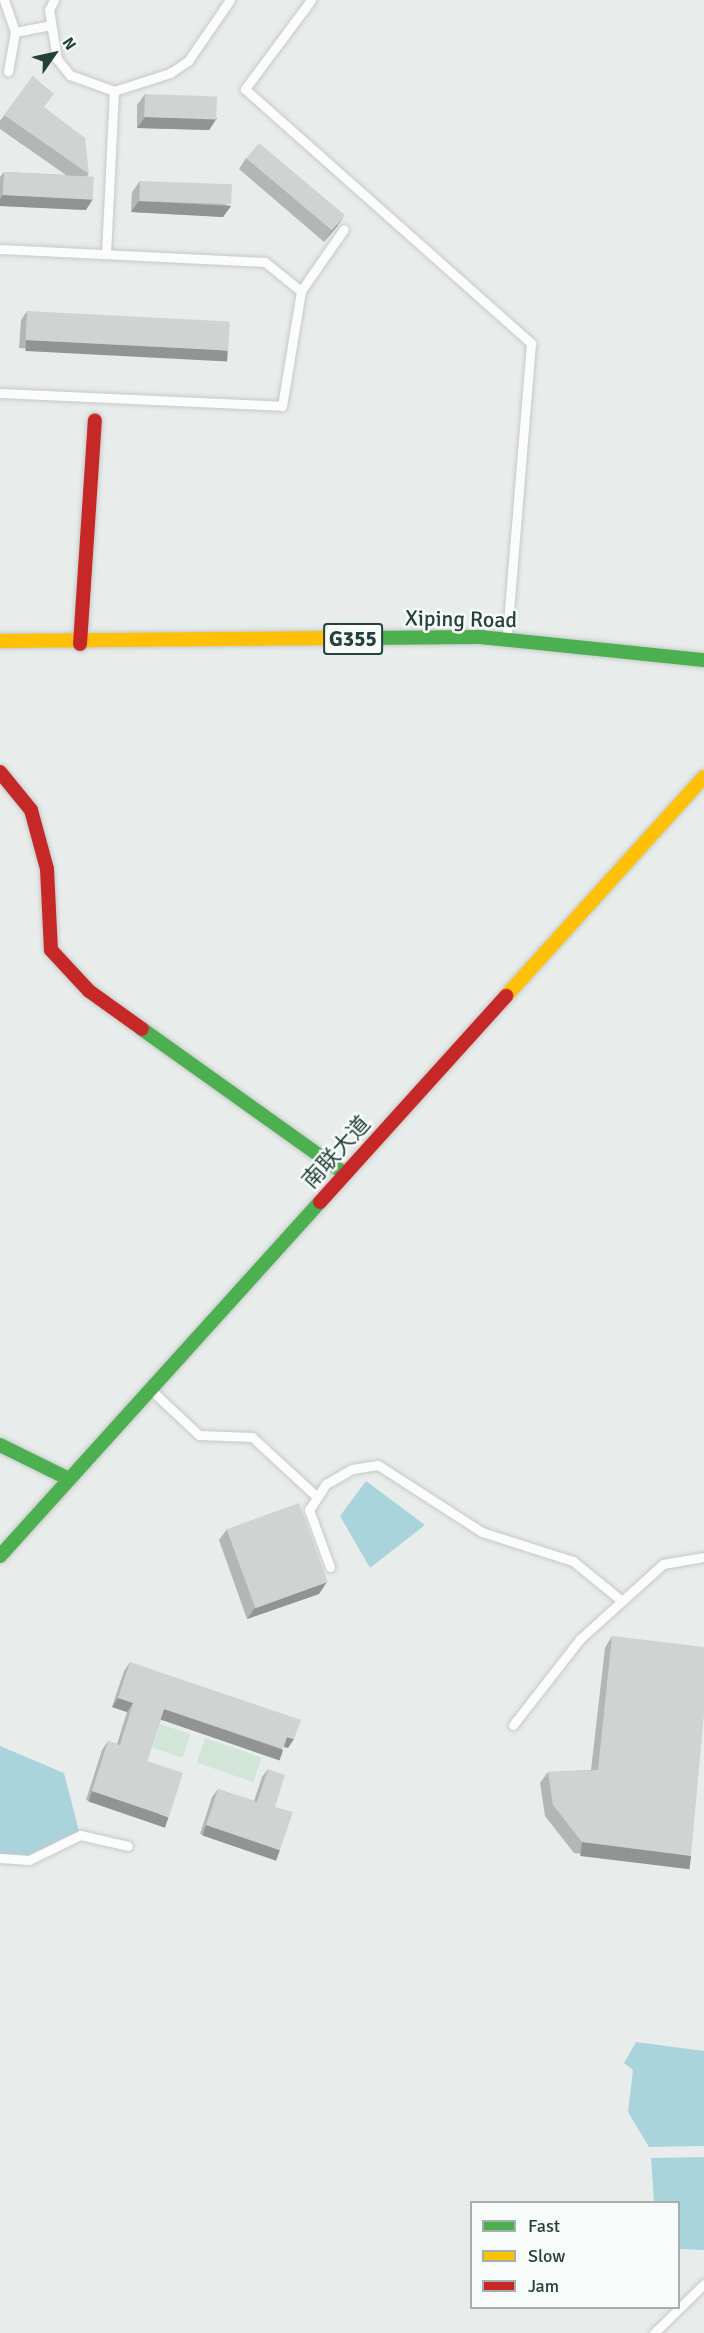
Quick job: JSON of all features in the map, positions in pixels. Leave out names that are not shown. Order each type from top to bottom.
[{"type":"main road","points":[[80,644],[95,421]]},
{"type":"main road","name":"Xiping Road","points":[[0,641],[80,644],[506,640],[704,660]]},
{"type":"main road","points":[[0,772],[31,810],[47,869],[51,950],[89,991],[345,1174]]},
{"type":"main road","name":"南联大道","points":[[0,1556],[704,777]]},
{"type":"main road","points":[[0,1444],[69,1479]]},
{"type":"lane","points":[[4,0],[15,32],[8,71]]},
{"type":"lane","points":[[54,0],[50,26],[57,59],[70,75],[114,91],[170,73],[188,61],[230,0]]},
{"type":"lane","points":[[311,0],[245,89],[531,343],[506,640]]},
{"type":"lane","points":[[15,32],[50,26]]},
{"type":"lane","points":[[106,254],[114,91]]},
{"type":"lane","points":[[0,393],[282,406],[301,291],[344,229]]},
{"type":"lane","points":[[0,249],[265,262],[301,291]]},
{"type":"lane","points":[[95,421],[97,399]]},
{"type":"lane","points":[[150,1389],[200,1435],[252,1437],[317,1497]]},
{"type":"lane","points":[[330,1567],[309,1510],[326,1484],[352,1469],[378,1465],[482,1532],[573,1562],[622,1602]]},
{"type":"lane","points":[[513,1725],[580,1639],[663,1564],[704,1557]]},
{"type":"lane","points":[[0,1858],[30,1860],[80,1835],[128,1846]]},
{"type":"lane","points":[[680,2308],[704,2284]]},
{"type":"lane","points":[[654,2333],[678,2309]]},
{"type":"green space","points":[[160,1724],[190,1734],[183,1758],[152,1748]]},
{"type":"green space","points":[[205,1738],[262,1758],[253,1782],[197,1763]]},
{"type":"water","points":[[366,1481],[425,1525],[370,1568],[340,1516]]},
{"type":"water","points":[[0,1746],[64,1773],[80,1835],[27,1860],[0,1854]]},
{"type":"water","points":[[636,2042],[704,2051],[704,2146],[649,2147],[628,2112],[633,2070],[624,2063]]},
{"type":"water","points":[[704,2157],[704,2250],[680,2249],[680,2201],[654,2201],[651,2158]]},
{"type":"building","points":[[33,76],[54,94],[44,107],[85,138],[89,174],[4,115]]},
{"type":"building","points":[[145,94],[217,97],[216,119],[144,117]]},
{"type":"building","points":[[259,143],[345,215],[332,230],[246,158]]},
{"type":"building","points":[[4,172],[94,177],[93,200],[3,195]]},
{"type":"building","points":[[140,181],[232,184],[231,204],[139,201]]},
{"type":"building","points":[[27,311],[230,322],[228,351],[25,340]]},
{"type":"building","points":[[299,1503],[328,1582],[255,1608],[227,1529]]},
{"type":"building","points":[[612,1636],[704,1647],[704,1714],[691,1856],[582,1842],[553,1805],[548,1772],[598,1770]]},
{"type":"building","points":[[130,1662],[301,1720],[294,1739],[287,1737],[283,1749],[164,1709],[147,1761],[183,1773],[169,1817],[92,1791],[108,1741],[120,1745],[133,1703],[118,1698]]},
{"type":"building","points":[[268,1769],[285,1775],[275,1807],[293,1812],[280,1850],[206,1825],[218,1789],[257,1802]]},
{"type":"traffic: fast","points":[[360,638],[480,637],[704,660]]},
{"type":"traffic: fast","points":[[142,1029],[345,1174]]},
{"type":"traffic: fast","points":[[0,1556],[320,1202]]},
{"type":"traffic: fast","points":[[0,1445],[69,1479]]},
{"type":"traffic: slow","points":[[0,641],[360,638]]},
{"type":"traffic: slow","points":[[506,996],[704,777]]},
{"type":"traffic: jam","points":[[80,644],[95,421]]},
{"type":"traffic: jam","points":[[0,772],[31,810],[47,869],[51,950],[89,991],[142,1029]]},
{"type":"traffic: jam","points":[[320,1202],[506,996]]}]
